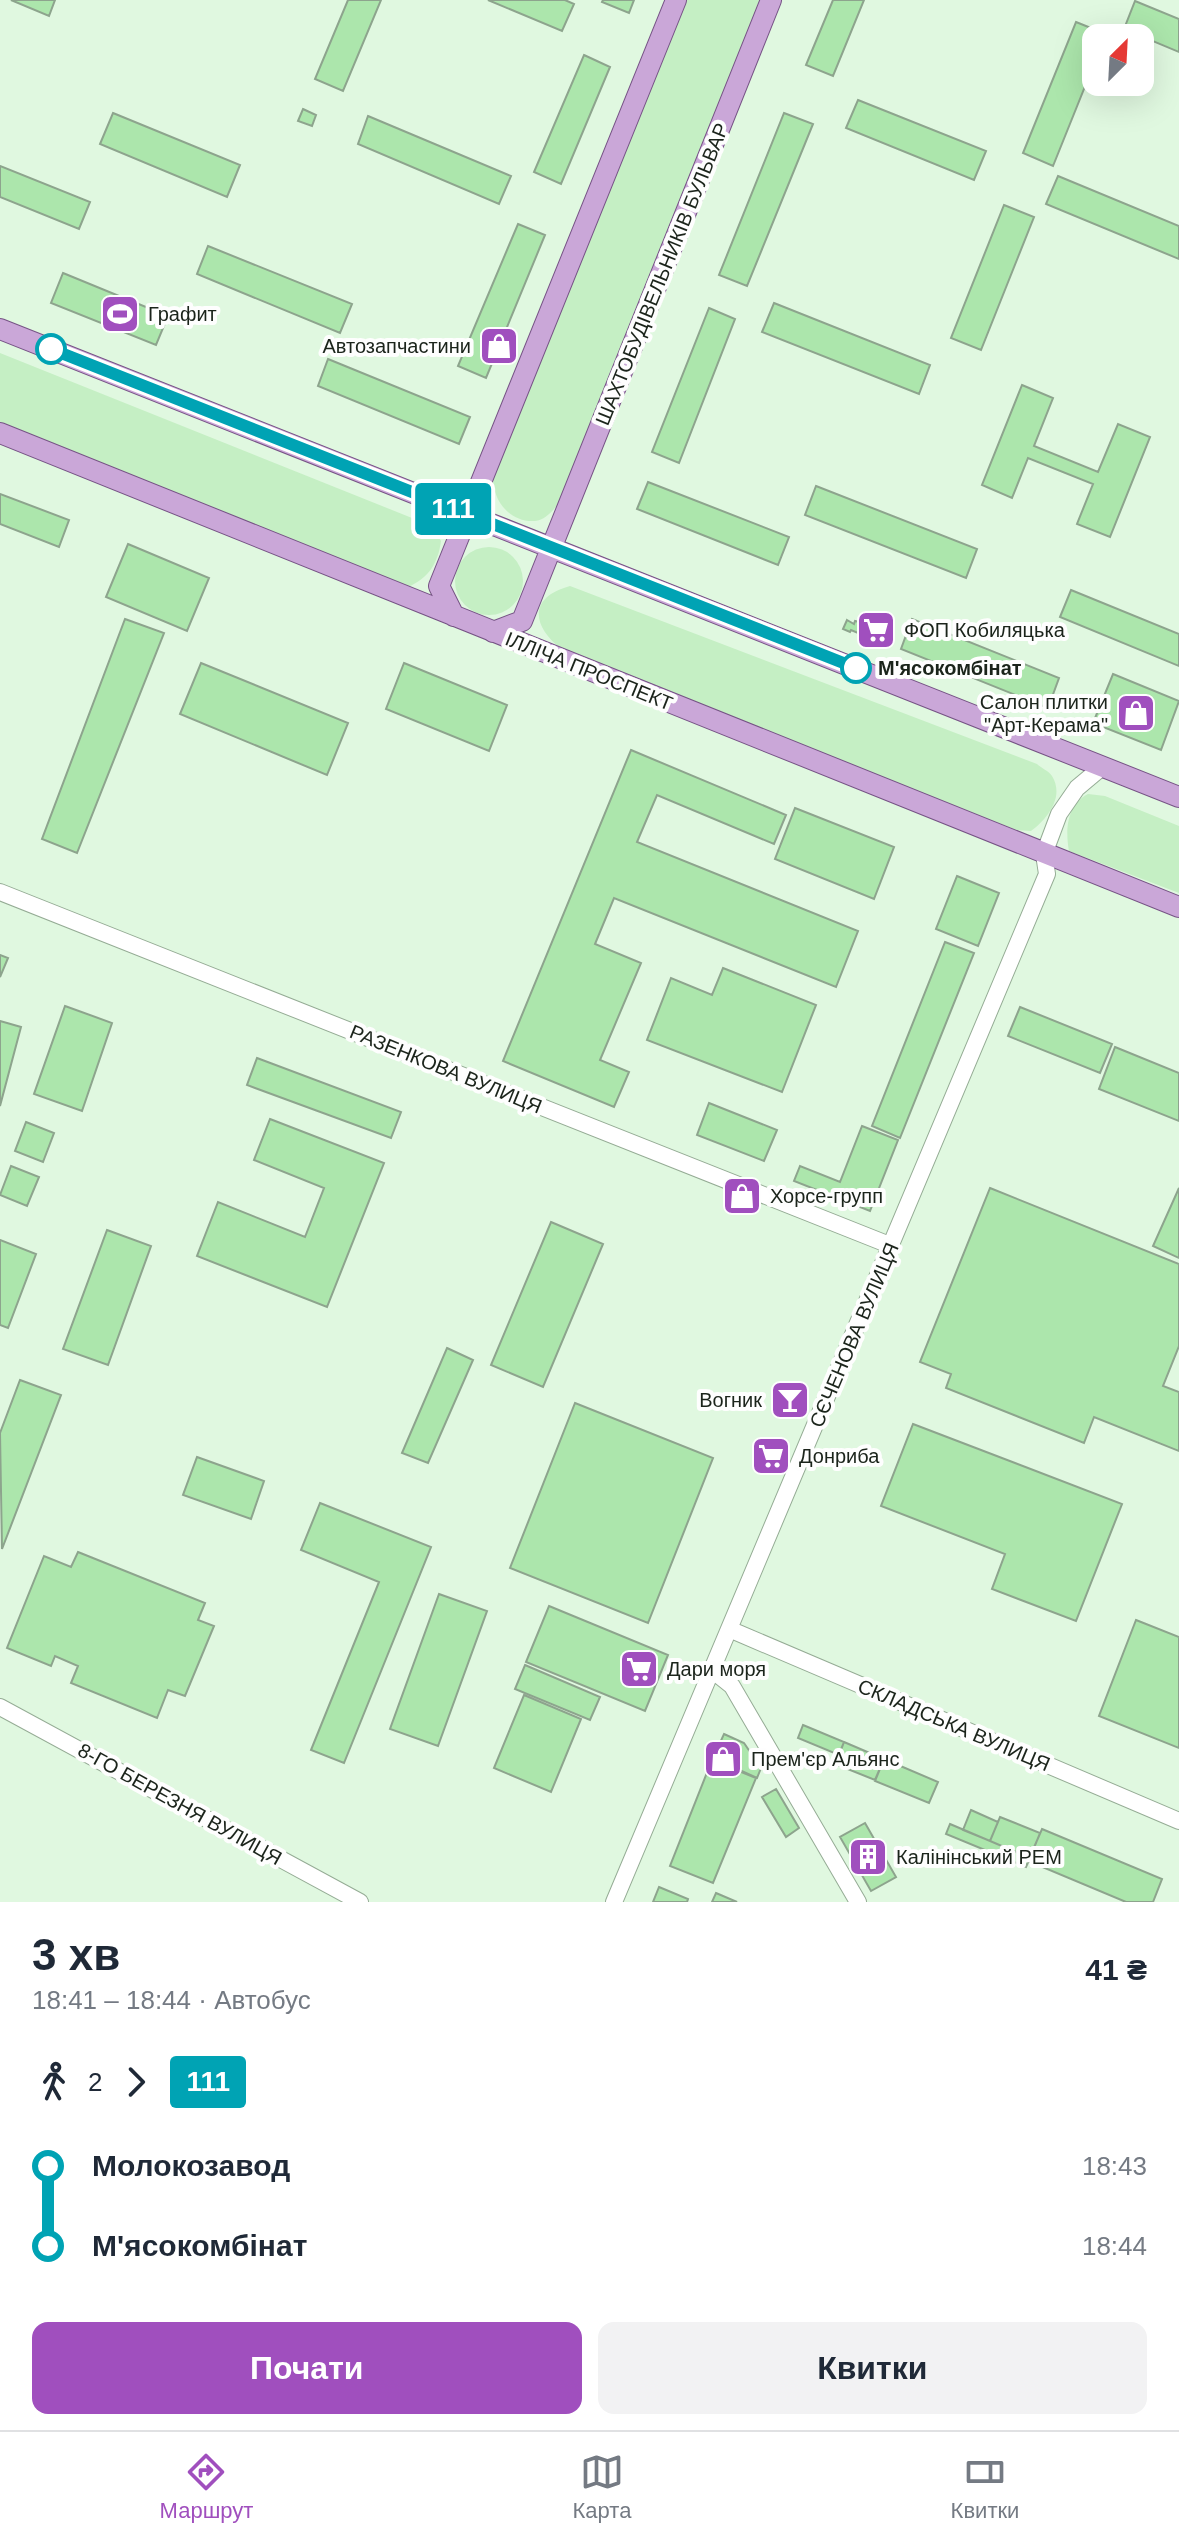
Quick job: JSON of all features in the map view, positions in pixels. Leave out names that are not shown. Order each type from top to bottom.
[{"type":"main road","points":[[454,616],[439,586],[676,0]]},
{"type":"main road","name":"ШАХТОБУДІВЕЛЬНИКІВ БУЛЬВАР","points":[[493,632],[522,621],[771,0]]},
{"type":"main road","points":[[0,329],[1179,797]]},
{"type":"main road","name":"ІЛЛІЧА ПРОСПЕКТ","points":[[0,433],[1179,907]]},
{"type":"street","name":"СЄЧЕНОВА ВУЛИЦЯ","points":[[614,1902],[1047,874],[1044,854],[1059,814],[1077,788],[1102,767]]},
{"type":"street","name":"РАЗЕНКОВА ВУЛИЦЯ","points":[[0,892],[892,1246]]},
{"type":"street","name":"СКЛАДСЬКА ВУЛИЦЯ","points":[[729,1629],[1179,1821]]},
{"type":"street","points":[[712,1670],[732,1686],[858,1902]]},
{"type":"street","name":"8-ГО БЕРЕЗНЯ ВУЛИЦЯ","points":[[0,1707],[360,1902]]},
{"type":"green space","points":[[687,0],[764,0],[560,502],[543,519],[526,521],[504,508],[495,493],[493,476]]},
{"type":"green space","points":[[0,353],[432,526],[441,541],[435,563],[422,579],[408,587],[0,423]]},
{"type":"green space","points":[[489,547],[513,557],[523,581],[513,605],[489,615],[465,605],[455,581],[465,557]]},
{"type":"green space","points":[[570,586],[1037,764],[1051,774],[1055,784],[1052,807],[1031,831],[1016,830],[561,649],[544,631],[539,613],[547,597]]},
{"type":"green space","points":[[1088,794],[1105,796],[1179,826],[1179,893],[1069,851],[1069,818],[1076,804]]},
{"type":"building","points":[[11,0],[55,0],[49,16]]},
{"type":"building","points":[[348,0],[381,0],[343,91],[315,79]]},
{"type":"building","points":[[488,0],[565,0],[574,4],[562,31]]},
{"type":"building","points":[[603,0],[634,0],[629,13]]},
{"type":"building","points":[[833,0],[864,0],[833,76],[806,65]]},
{"type":"building","points":[[1135,1],[1179,19],[1179,52],[1154,42],[1154,24],[1126,24]]},
{"type":"building","points":[[1076,22],[1082,24],[1082,94],[1053,166],[1023,153]]},
{"type":"building","points":[[584,55],[610,67],[561,184],[534,172]]},
{"type":"building","points":[[858,100],[986,151],[974,180],[846,128]]},
{"type":"building","points":[[303,109],[316,115],[312,126],[298,121]]},
{"type":"building","points":[[113,113],[240,165],[227,197],[100,144]]},
{"type":"building","points":[[784,113],[813,124],[747,286],[719,275]]},
{"type":"building","points":[[368,116],[511,176],[499,204],[358,144]]},
{"type":"building","points":[[0,166],[90,202],[79,229],[0,197]]},
{"type":"building","points":[[1058,176],[1179,226],[1179,259],[1046,204]]},
{"type":"building","points":[[1004,205],[1034,217],[981,350],[951,338]]},
{"type":"building","points":[[518,224],[545,235],[486,378],[458,366]]},
{"type":"building","points":[[208,246],[352,304],[340,333],[197,274]]},
{"type":"building","points":[[63,273],[168,316],[156,345],[51,303]]},
{"type":"building","points":[[774,303],[930,365],[919,394],[762,332]]},
{"type":"building","points":[[709,308],[735,319],[679,463],[652,452]]},
{"type":"building","points":[[328,359],[470,417],[459,444],[318,386]]},
{"type":"building","points":[[1022,385],[1053,398],[1034,446],[1098,472],[1118,424],[1150,437],[1110,537],[1077,524],[1093,484],[1028,458],[1012,498],[982,485]]},
{"type":"building","points":[[648,482],[789,537],[778,565],[637,509]]},
{"type":"building","points":[[816,486],[977,549],[966,578],[805,515]]},
{"type":"building","points":[[0,494],[69,520],[59,547],[0,524]]},
{"type":"building","points":[[128,544],[209,578],[187,631],[106,597]]},
{"type":"building","points":[[1071,590],[1179,634],[1179,666],[1060,617]]},
{"type":"building","points":[[872,614],[892,623],[882,643],[865,631]]},
{"type":"building","points":[[125,619],[164,633],[77,853],[42,839]]},
{"type":"building","points":[[912,619],[1059,678],[1048,708],[901,649]]},
{"type":"building","points":[[847,620],[854,624],[855,621],[868,624],[865,631],[850,632],[843,629]]},
{"type":"building","points":[[201,663],[348,723],[327,775],[180,714]]},
{"type":"building","points":[[404,663],[507,705],[489,751],[386,709]]},
{"type":"building","name":"Салон плитки \"Арт-Керама\"","points":[[1113,674],[1179,701],[1161,750],[1093,723]]},
{"type":"building","points":[[631,750],[786,815],[774,844],[657,795],[637,842],[858,931],[836,987],[614,898],[595,944],[641,963],[600,1060],[629,1072],[614,1107],[503,1061]]},
{"type":"building","points":[[795,808],[894,847],[874,899],[775,859]]},
{"type":"building","points":[[957,876],[999,893],[978,946],[936,929]]},
{"type":"building","points":[[945,942],[974,953],[900,1138],[872,1126]]},
{"type":"building","points":[[0,955],[8,958],[0,977]]},
{"type":"building","points":[[723,968],[816,1005],[782,1092],[647,1040],[671,978],[712,995]]},
{"type":"building","points":[[65,1006],[112,1023],[82,1111],[34,1094]]},
{"type":"building","points":[[1020,1007],[1112,1044],[1100,1073],[1008,1036]]},
{"type":"building","points":[[0,1021],[21,1027],[0,1106]]},
{"type":"building","points":[[1115,1047],[1179,1073],[1179,1121],[1099,1089]]},
{"type":"building","points":[[257,1058],[401,1112],[391,1138],[247,1085]]},
{"type":"building","points":[[709,1103],[777,1130],[764,1161],[697,1135]]},
{"type":"building","points":[[270,1119],[384,1163],[327,1307],[197,1256],[218,1202],[305,1237],[324,1188],[254,1160]]},
{"type":"building","points":[[26,1122],[54,1133],[43,1162],[15,1151]]},
{"type":"building","points":[[862,1126],[898,1140],[870,1211],[794,1181],[800,1166],[840,1182]]},
{"type":"building","points":[[11,1166],[39,1177],[27,1206],[0,1195]]},
{"type":"building","points":[[990,1188],[1179,1264],[1179,1346],[1163,1386],[1179,1392],[1179,1451],[1094,1417],[1084,1443],[946,1388],[951,1374],[920,1362]]},
{"type":"building","points":[[1179,1188],[1179,1258],[1153,1246]]},
{"type":"building","points":[[551,1222],[603,1244],[543,1387],[491,1365]]},
{"type":"building","points":[[107,1230],[151,1246],[108,1365],[63,1349]]},
{"type":"building","points":[[0,1240],[36,1254],[8,1328],[0,1325]]},
{"type":"building","points":[[447,1348],[473,1360],[428,1463],[402,1453]]},
{"type":"building","points":[[20,1380],[61,1395],[2,1549],[0,1433]]},
{"type":"building","points":[[575,1403],[713,1458],[648,1623],[510,1568]]},
{"type":"building","points":[[913,1424],[1122,1504],[1076,1621],[992,1589],[1005,1554],[881,1506]]},
{"type":"building","points":[[197,1457],[264,1481],[251,1519],[183,1495]]},
{"type":"building","points":[[320,1503],[431,1547],[344,1763],[311,1750],[379,1582],[301,1550]]},
{"type":"building","points":[[78,1552],[205,1603],[198,1620],[214,1626],[185,1696],[168,1690],[157,1718],[71,1683],[78,1666],[55,1656],[51,1666],[7,1648],[44,1556],[71,1567]]},
{"type":"building","points":[[439,1594],[487,1611],[438,1746],[390,1729]]},
{"type":"building","points":[[549,1606],[668,1655],[645,1711],[526,1662]]},
{"type":"building","points":[[1136,1620],[1179,1637],[1179,1748],[1099,1716]]},
{"type":"building","points":[[525,1665],[600,1697],[590,1720],[515,1689]]},
{"type":"building","points":[[524,1695],[581,1719],[551,1792],[494,1768]]},
{"type":"building","points":[[803,1725],[844,1742],[839,1755],[798,1738]]},
{"type":"building","points":[[724,1734],[744,1743],[761,1768],[757,1778],[713,1758]]},
{"type":"building","points":[[844,1742],[884,1759],[875,1780],[835,1764]]},
{"type":"building","points":[[884,1759],[938,1782],[929,1803],[875,1781]]},
{"type":"building","points":[[712,1760],[756,1778],[713,1883],[670,1866]]},
{"type":"building","points":[[776,1789],[799,1828],[786,1837],[762,1797]]},
{"type":"building","points":[[971,1810],[998,1822],[990,1841],[963,1830]]},
{"type":"building","points":[[1000,1817],[1040,1833],[1030,1858],[990,1841]]},
{"type":"building","name":"Калінінський РЕМ","points":[[865,1823],[896,1877],[871,1891],[840,1837]]},
{"type":"building","points":[[950,1824],[1030,1858],[1026,1867],[946,1834]]},
{"type":"building","points":[[1042,1829],[1162,1879],[1153,1902],[1126,1902],[1028,1861]]},
{"type":"building","points":[[659,1887],[688,1899],[687,1902],[653,1902]]},
{"type":"building","points":[[716,1893],[737,1902],[712,1902]]},
{"type":"bus line","name":"111","points":[[51,349],[856,668]]},
{"type":"place","name":"Графит","points":[[120,314]]},
{"type":"place","name":"Автозапчастини","points":[[499,346]]},
{"type":"place","name":"ФОП Кобиляцька","points":[[876,630]]},
{"type":"place","name":"М'ясокомбінат","points":[[856,668]]},
{"type":"place","name":"Салон плитки \"Арт-Керама\"","points":[[1136,713]]},
{"type":"place","name":"Хорсе-групп","points":[[742,1196]]},
{"type":"place","name":"Вогник","points":[[790,1400]]},
{"type":"place","name":"Донриба","points":[[771,1456]]},
{"type":"place","name":"Дари моря","points":[[639,1669]]},
{"type":"place","name":"Прем'єр Альянс","points":[[723,1759]]},
{"type":"place","name":"Калінінський РЕМ","points":[[868,1857]]}]
